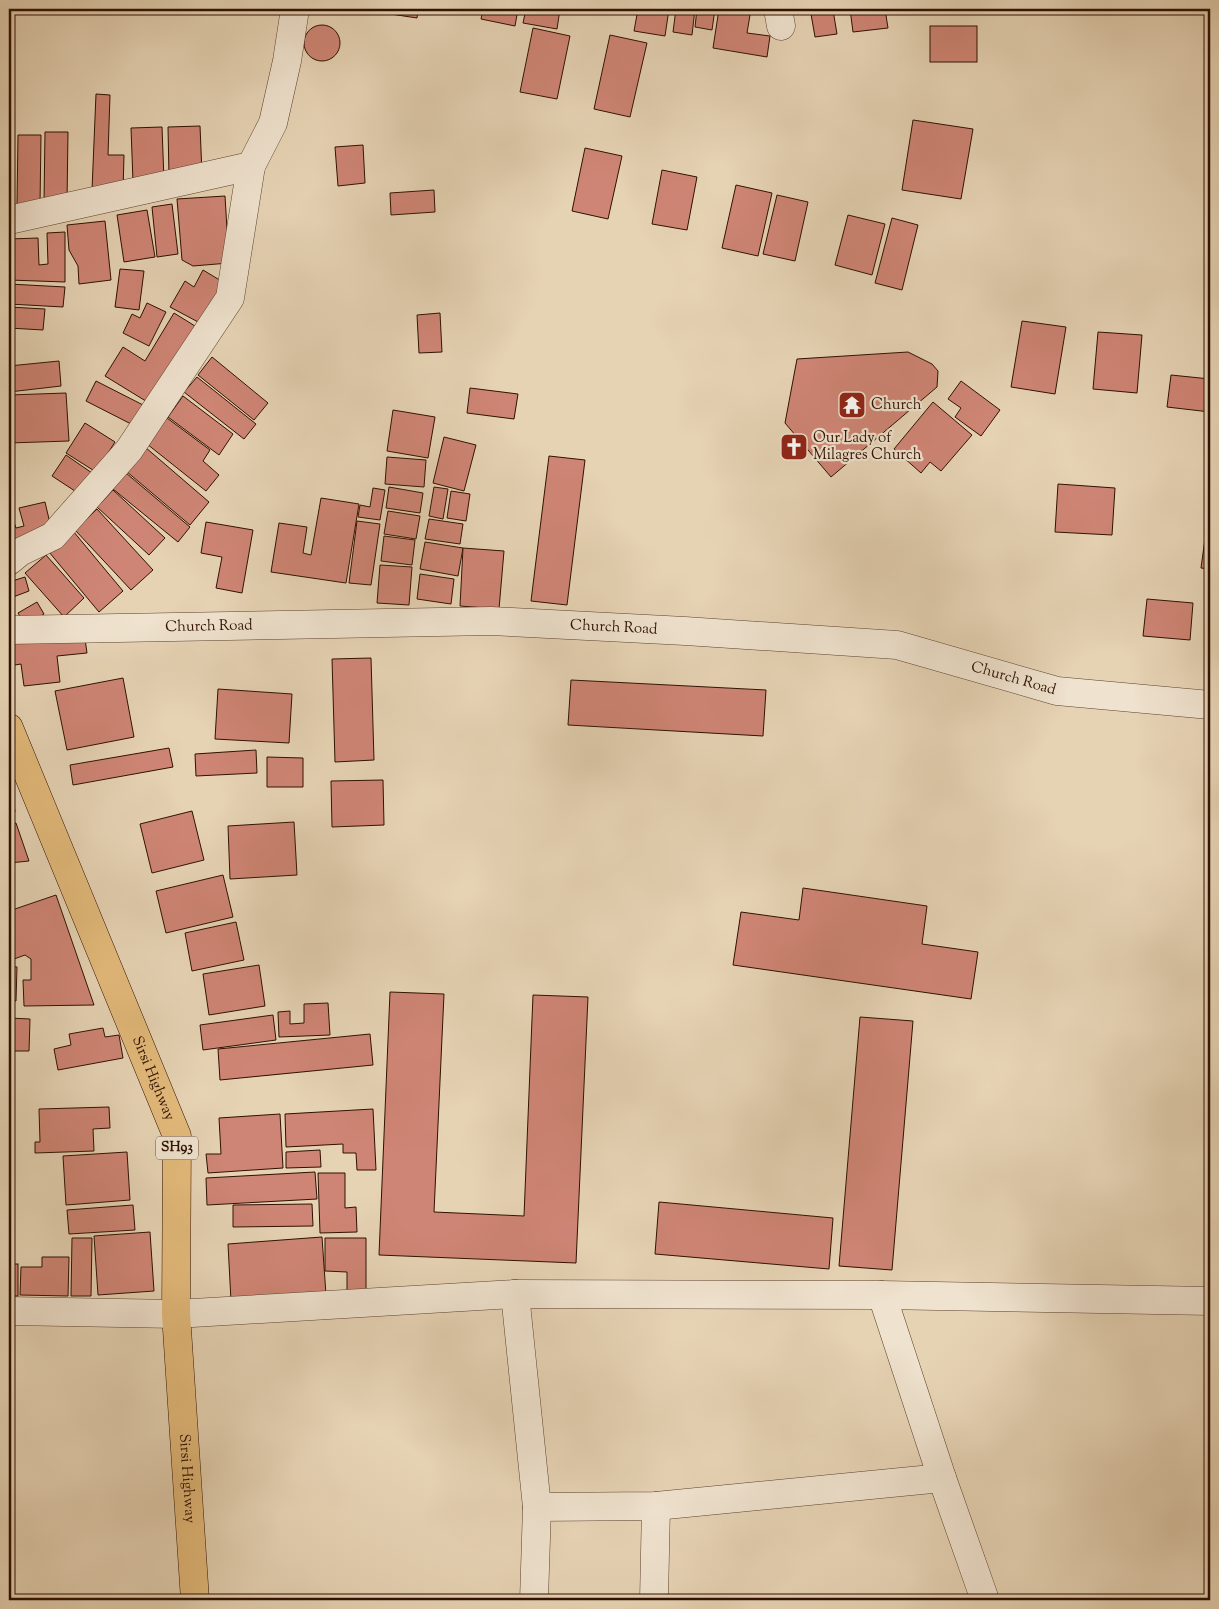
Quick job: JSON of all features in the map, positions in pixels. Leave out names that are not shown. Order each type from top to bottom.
[{"type":"main road","name":"Sirsi Highway","points":[[9,728],[177,1136],[176,1314],[195,1600]]},
{"type":"street","points":[[9,562],[20,552],[53,536],[129,450],[230,298],[251,166],[273,123],[287,62],[295,9]]},
{"type":"street","points":[[9,220],[251,166]]},
{"type":"street","name":"Church Road","points":[[9,630],[491,621],[685,630],[897,645],[1057,691],[1210,705]]},
{"type":"street","points":[[515,1294],[537,1507],[534,1600]]},
{"type":"street","points":[[9,1311],[176,1314],[515,1294],[882,1295],[1210,1301]]},
{"type":"street","points":[[882,1295],[942,1478],[986,1600]]},
{"type":"street","points":[[537,1507],[656,1506],[942,1478]]},
{"type":"street","points":[[654,1600],[656,1506]]},
{"type":"building","points":[[384,9],[418,9],[417,18],[384,13]]},
{"type":"building","points":[[444,9],[470,9],[470,13]]},
{"type":"building","points":[[483,9],[518,9],[515,26],[481,19]]},
{"type":"building","points":[[526,9],[560,9],[557,29],[523,23]]},
{"type":"building","points":[[638,9],[669,9],[665,36],[634,31]]},
{"type":"building","points":[[676,9],[695,9],[692,35],[673,32]]},
{"type":"building","points":[[697,9],[715,9],[712,30],[695,27]]},
{"type":"building","points":[[719,9],[751,9],[747,33],[770,36],[767,57],[713,48]]},
{"type":"building","points":[[850,9],[885,9],[888,28],[853,32]]},
{"type":"building","points":[[833,10],[837,34],[815,37],[811,14]]},
{"type":"building","points":[[322,25],[334,31],[340,43],[334,55],[322,61],[310,55],[304,43],[310,31]]},
{"type":"building","points":[[930,26],[977,26],[977,62],[930,62]]},
{"type":"building","points":[[533,28],[570,36],[557,99],[520,92]]},
{"type":"building","points":[[610,35],[647,43],[630,117],[594,109]]},
{"type":"building","points":[[96,94],[110,95],[108,155],[124,155],[123,191],[92,190]]},
{"type":"building","points":[[913,120],[973,129],[961,199],[902,190]]},
{"type":"building","points":[[200,126],[202,174],[169,176],[168,127]]},
{"type":"building","points":[[162,127],[164,181],[133,182],[131,128]]},
{"type":"building","points":[[45,132],[68,132],[67,202],[44,202]]},
{"type":"building","points":[[9,134],[14,135],[13,204],[9,204]]},
{"type":"building","points":[[18,135],[41,135],[40,205],[17,205]]},
{"type":"building","points":[[363,145],[365,183],[338,186],[335,147]]},
{"type":"building","points":[[585,148],[622,156],[608,219],[572,211]]},
{"type":"building","points":[[662,170],[697,177],[687,230],[652,224]]},
{"type":"building","points":[[736,185],[772,193],[758,256],[722,248]]},
{"type":"building","points":[[434,190],[435,212],[391,215],[390,193]]},
{"type":"building","points":[[777,195],[808,202],[795,261],[763,254]]},
{"type":"building","points":[[225,196],[229,263],[193,266],[182,260],[177,199]]},
{"type":"building","points":[[172,204],[178,254],[157,257],[152,207]]},
{"type":"building","points":[[147,210],[155,257],[124,262],[117,215]]},
{"type":"building","points":[[848,215],[885,224],[872,275],[835,265]]},
{"type":"building","points":[[892,218],[918,225],[902,290],[875,283]]},
{"type":"building","points":[[105,221],[111,280],[79,284],[78,266],[69,250],[67,225]]},
{"type":"building","points":[[65,232],[65,282],[9,280],[9,239],[38,238],[39,265],[48,264],[47,233]]},
{"type":"building","points":[[120,269],[144,271],[139,310],[115,307]]},
{"type":"building","points":[[203,270],[223,282],[200,323],[170,307],[185,281],[194,287]]},
{"type":"building","points":[[9,284],[65,287],[63,307],[9,304]]},
{"type":"building","points":[[147,303],[166,312],[149,346],[123,333],[132,314],[140,318]]},
{"type":"building","points":[[9,307],[45,309],[43,330],[9,328]]},
{"type":"building","points":[[174,313],[195,326],[149,403],[105,376],[123,347],[145,361]]},
{"type":"building","points":[[440,313],[442,352],[419,353],[417,315]]},
{"type":"building","points":[[1022,321],[1066,327],[1055,394],[1011,387]]},
{"type":"building","points":[[1098,332],[1142,335],[1137,393],[1093,389]]},
{"type":"building","name":"Church","points":[[908,352],[932,364],[938,371],[937,387],[831,477],[785,423],[797,359]]},
{"type":"building","points":[[212,357],[268,403],[254,420],[198,375]]},
{"type":"building","points":[[59,361],[61,386],[9,392],[9,366]]},
{"type":"building","points":[[1171,375],[1210,379],[1210,412],[1167,407]]},
{"type":"building","points":[[197,377],[256,424],[244,439],[184,392]]},
{"type":"building","points":[[96,381],[145,406],[135,426],[86,401]]},
{"type":"building","points":[[961,381],[1000,410],[981,436],[955,417],[961,408],[948,399]]},
{"type":"building","points":[[470,388],[518,394],[514,419],[467,413]]},
{"type":"building","points":[[66,393],[69,441],[9,443],[9,395]]},
{"type":"building","points":[[183,396],[233,434],[219,455],[168,417]]},
{"type":"building","points":[[933,402],[972,435],[941,471],[930,462],[921,473],[894,449]]},
{"type":"building","points":[[393,410],[435,417],[428,458],[387,451]]},
{"type":"building","points":[[167,418],[210,450],[203,461],[219,475],[206,491],[147,444]]},
{"type":"building","points":[[85,423],[115,442],[96,472],[66,453]]},
{"type":"building","points":[[444,437],[476,445],[464,491],[433,483]]},
{"type":"building","points":[[145,447],[209,502],[190,525],[126,471]]},
{"type":"building","points":[[66,455],[92,473],[78,493],[52,476]]},
{"type":"building","points":[[549,456],[585,460],[567,605],[531,601]]},
{"type":"building","points":[[387,457],[426,460],[424,487],[385,484]]},
{"type":"building","points":[[126,473],[190,527],[178,542],[113,489]]},
{"type":"building","points":[[1058,484],[1115,488],[1112,535],[1055,532]]},
{"type":"building","points":[[389,487],[423,493],[420,513],[386,508]]},
{"type":"building","points":[[434,487],[448,489],[443,519],[429,516]]},
{"type":"building","points":[[373,488],[385,490],[380,520],[358,517],[360,505],[370,507]]},
{"type":"building","points":[[113,490],[165,538],[149,555],[97,507]]},
{"type":"building","points":[[451,491],[470,494],[466,521],[447,518]]},
{"type":"building","points":[[321,498],[359,504],[346,583],[271,572],[279,523],[307,527],[303,553],[311,555]]},
{"type":"building","points":[[45,502],[53,536],[9,548],[9,517],[12,516],[16,528],[24,526],[19,508]]},
{"type":"building","points":[[1210,502],[1210,569],[1201,568]]},
{"type":"building","points":[[97,509],[153,570],[131,590],[75,530]]},
{"type":"building","points":[[388,511],[420,516],[416,539],[384,534]]},
{"type":"building","points":[[429,519],[463,524],[460,544],[425,539]]},
{"type":"building","points":[[357,521],[380,524],[371,585],[349,583]]},
{"type":"building","points":[[206,522],[253,530],[242,593],[216,588],[222,557],[201,553]]},
{"type":"building","points":[[73,531],[123,591],[99,612],[49,552]]},
{"type":"building","points":[[384,536],[415,540],[412,565],[381,561]]},
{"type":"building","points":[[425,542],[463,548],[458,576],[420,569]]},
{"type":"building","points":[[463,548],[504,551],[499,609],[460,606]]},
{"type":"building","points":[[46,555],[84,598],[64,617],[25,573]]},
{"type":"building","points":[[380,565],[412,567],[409,605],[377,603]]},
{"type":"building","points":[[420,574],[454,579],[451,604],[417,599]]},
{"type":"building","points":[[25,577],[29,591],[13,597],[9,582]]},
{"type":"building","points":[[1147,599],[1193,603],[1190,640],[1143,636]]},
{"type":"building","points":[[37,602],[44,614],[25,625],[18,613]]},
{"type":"building","points":[[84,632],[87,653],[57,656],[60,682],[24,686],[21,664],[9,666],[9,641]]},
{"type":"building","points":[[371,658],[374,760],[335,762],[332,659]]},
{"type":"building","points":[[123,678],[134,737],[67,750],[55,691]]},
{"type":"building","points":[[571,680],[766,690],[763,736],[568,725]]},
{"type":"building","points":[[218,689],[292,694],[289,743],[215,739]]},
{"type":"building","points":[[169,748],[173,767],[73,785],[70,765]]},
{"type":"building","points":[[256,750],[257,773],[196,776],[195,754]]},
{"type":"building","points":[[267,757],[303,758],[303,787],[267,787]]},
{"type":"building","points":[[383,780],[384,825],[332,827],[331,781]]},
{"type":"building","points":[[9,796],[13,796],[15,812],[9,813]]},
{"type":"building","points":[[192,811],[204,860],[152,873],[140,824]]},
{"type":"building","points":[[294,822],[297,875],[230,879],[228,826]]},
{"type":"building","points":[[16,823],[29,861],[9,863],[9,824]]},
{"type":"building","points":[[9,868],[11,868],[12,899],[9,900]]},
{"type":"building","points":[[223,875],[233,917],[166,933],[156,891]]},
{"type":"building","points":[[803,888],[927,906],[922,944],[978,952],[971,999],[733,965],[741,912],[799,920]]},
{"type":"building","points":[[56,895],[94,1005],[24,1006],[23,980],[31,980],[31,959],[25,955],[14,959],[9,944],[9,911]]},
{"type":"building","points":[[236,922],[244,960],[192,971],[185,933]]},
{"type":"building","points":[[259,965],[265,1006],[209,1015],[203,974]]},
{"type":"building","points":[[9,966],[17,967],[16,1001],[9,1001]]},
{"type":"building","points":[[390,992],[444,994],[434,1212],[524,1216],[533,995],[588,997],[576,1263],[379,1255]]},
{"type":"building","points":[[328,1003],[330,1035],[279,1037],[278,1012],[290,1011],[290,1024],[304,1023],[304,1004]]},
{"type":"building","points":[[273,1015],[276,1040],[203,1050],[200,1025]]},
{"type":"building","points":[[860,1017],[913,1021],[892,1270],[839,1266]]},
{"type":"building","points":[[9,1018],[30,1019],[29,1051],[9,1051]]},
{"type":"building","points":[[103,1028],[105,1037],[119,1035],[123,1058],[58,1070],[54,1049],[71,1045],[69,1034]]},
{"type":"building","points":[[370,1034],[373,1065],[220,1080],[218,1049]]},
{"type":"building","points":[[109,1107],[110,1128],[93,1129],[94,1151],[35,1153],[35,1142],[40,1142],[39,1109]]},
{"type":"building","points":[[373,1109],[376,1170],[357,1170],[356,1153],[343,1153],[343,1144],[286,1147],[285,1114]]},
{"type":"building","points":[[280,1114],[283,1168],[208,1173],[206,1154],[221,1154],[219,1118]]},
{"type":"building","points":[[320,1150],[321,1167],[286,1168],[286,1152]]},
{"type":"building","points":[[127,1152],[130,1200],[66,1205],[63,1156]]},
{"type":"building","points":[[315,1172],[317,1199],[207,1205],[206,1178]]},
{"type":"building","points":[[318,1173],[345,1173],[345,1208],[356,1207],[357,1232],[320,1233]]},
{"type":"building","points":[[659,1202],[833,1218],[829,1269],[655,1254]]},
{"type":"building","points":[[312,1204],[313,1226],[233,1227],[233,1205]]},
{"type":"building","points":[[133,1205],[135,1230],[69,1234],[67,1210]]},
{"type":"building","points":[[150,1232],[154,1291],[98,1295],[94,1236]]},
{"type":"building","points":[[322,1237],[326,1295],[231,1301],[228,1244]]},
{"type":"building","points":[[72,1238],[92,1238],[91,1296],[71,1296]]},
{"type":"building","points":[[325,1238],[366,1238],[366,1291],[347,1292],[347,1272],[325,1271]]},
{"type":"building","points":[[42,1257],[69,1257],[68,1296],[20,1295],[21,1267],[42,1267]]},
{"type":"building","points":[[9,1264],[18,1264],[18,1296],[9,1296]]},
{"type":"place","name":"Church","points":[[852,405]]},
{"type":"place","name":"Our Lady of Milagres Church","points":[[794,447]]}]
